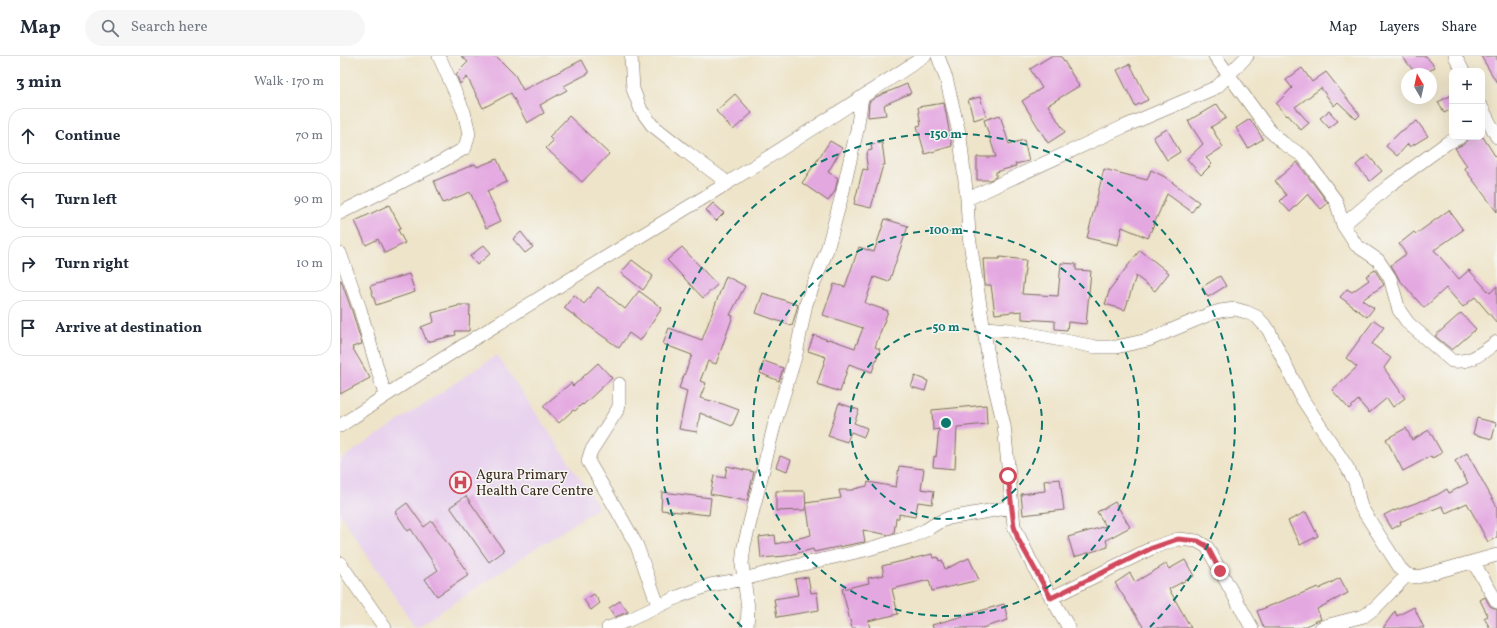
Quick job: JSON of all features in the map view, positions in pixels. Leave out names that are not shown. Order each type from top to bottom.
[{"type":"street","points":[[340,213],[441,162],[465,148],[469,133],[464,112],[438,56]]},
{"type":"street","points":[[631,56],[633,89],[641,110],[652,125],[728,182]]},
{"type":"street","points":[[340,426],[385,395],[728,182],[925,56]]},
{"type":"street","points":[[938,56],[946,78],[960,138],[968,199],[969,236],[990,368],[1004,425],[1014,526],[1018,539],[1069,628]]},
{"type":"street","points":[[1215,56],[1269,130],[1283,143],[1303,156],[1336,201],[1343,225],[1356,245],[1378,260],[1390,278],[1399,310],[1408,323],[1452,361],[1469,360],[1478,357],[1497,342]]},
{"type":"street","points":[[968,199],[1081,146],[1217,87],[1247,56]]},
{"type":"street","points":[[1455,56],[1461,68]]},
{"type":"street","points":[[747,628],[748,608],[742,564],[744,546],[774,426],[796,354],[806,304],[827,250],[842,195],[857,130],[862,97]]},
{"type":"street","points":[[1485,114],[1497,137]]},
{"type":"street","points":[[1343,225],[1390,185],[1446,143],[1453,140]]},
{"type":"street","points":[[340,253],[360,309],[385,395]]},
{"type":"street","points":[[984,328],[1010,330],[1096,347],[1116,347],[1148,340],[1220,311],[1235,309],[1246,312],[1257,317],[1268,329],[1303,400],[1348,467],[1355,482],[1361,507],[1394,561],[1407,575],[1418,577],[1497,555]]},
{"type":"street","points":[[620,384],[618,409],[591,451],[588,460],[636,546],[658,605]]},
{"type":"street","points":[[608,628],[629,620],[658,605],[710,585],[744,579],[872,548],[913,536],[949,518],[1012,507]]},
{"type":"street","points":[[1051,598],[1152,548],[1178,539],[1198,541],[1207,546],[1252,628]]},
{"type":"street","points":[[1473,562],[1497,602]]},
{"type":"street","points":[[340,563],[385,628]]},
{"type":"street","points":[[1321,628],[1364,616],[1376,607],[1407,575]]},
{"type":"shaded area","name":"Agura Primary Health Care Centre","points":[[497,355],[599,507],[416,628],[340,514],[340,460]]},
{"type":"building","points":[[461,56],[496,56],[515,75],[523,90],[582,60],[589,73],[564,86],[567,90],[540,105],[544,113],[527,123],[511,93],[483,108],[467,77],[460,84],[456,74],[468,62]]},
{"type":"building","points":[[1051,56],[1061,56],[1079,86],[1048,105],[1065,132],[1048,143],[1022,101],[1042,88],[1030,69]]},
{"type":"building","points":[[1402,56],[1426,56],[1435,67],[1434,68],[1411,68]]},
{"type":"building","points":[[1481,56],[1497,56],[1497,83]]},
{"type":"building","points":[[1130,64],[1148,100],[1135,106],[1117,70]]},
{"type":"building","points":[[1302,68],[1312,82],[1326,72],[1360,115],[1356,119],[1338,102],[1334,106],[1321,88],[1295,107],[1309,123],[1301,130],[1276,104],[1292,88],[1286,80]]},
{"type":"building","points":[[907,84],[911,93],[884,105],[886,115],[868,117],[869,102],[876,97]]},
{"type":"building","points":[[735,94],[752,113],[733,130],[716,111]]},
{"type":"building","points":[[1449,96],[1449,110],[1444,113],[1438,102]]},
{"type":"building","points":[[980,97],[986,116],[974,120],[968,100]]},
{"type":"building","points":[[944,103],[952,146],[925,154],[917,126],[921,125],[918,107]]},
{"type":"building","points":[[1217,104],[1226,118],[1211,127],[1223,147],[1206,158],[1212,164],[1201,175],[1187,159],[1203,144],[1188,121]]},
{"type":"building","points":[[1329,111],[1338,121],[1329,128],[1320,118]]},
{"type":"building","points":[[1000,115],[1009,144],[1024,140],[1029,161],[1015,164],[1016,166],[996,172],[996,177],[990,180],[977,180],[977,157],[996,157],[984,120]]},
{"type":"building","points":[[569,116],[609,154],[582,182],[546,148],[553,141],[549,137]]},
{"type":"building","points":[[1250,119],[1263,139],[1248,148],[1236,128]]},
{"type":"building","points":[[1417,121],[1428,136],[1410,147],[1408,144],[1397,156],[1386,146],[1400,132]]},
{"type":"building","points":[[1167,129],[1180,152],[1167,160],[1153,137]]},
{"type":"building","points":[[1468,140],[1485,140],[1497,159],[1497,212],[1464,168],[1467,166],[1455,148],[1464,144]]},
{"type":"building","points":[[830,141],[842,148],[828,172],[838,178],[835,191],[828,201],[802,183]]},
{"type":"building","points":[[882,143],[885,165],[883,165],[871,208],[854,204],[863,169],[868,170],[866,157],[868,151],[872,150],[871,144]]},
{"type":"building","points":[[1368,155],[1382,171],[1370,181],[1356,165]]},
{"type":"building","points":[[497,159],[507,182],[487,191],[501,221],[486,228],[470,192],[443,203],[434,181],[475,164],[477,167]]},
{"type":"building","points":[[1297,162],[1328,203],[1321,209],[1308,194],[1290,212],[1280,201],[1286,195],[1275,181]]},
{"type":"building","points":[[1104,169],[1147,180],[1151,170],[1165,177],[1199,202],[1192,212],[1167,194],[1148,238],[1122,227],[1118,245],[1087,238]]},
{"type":"building","points":[[713,203],[724,213],[716,221],[706,210]]},
{"type":"building","points":[[389,205],[401,228],[398,230],[405,243],[385,253],[378,239],[366,245],[355,221]]},
{"type":"building","points":[[1449,210],[1463,230],[1434,250],[1459,279],[1469,270],[1490,293],[1497,286],[1497,323],[1475,297],[1463,307],[1446,288],[1424,308],[1399,279],[1391,265],[1406,254],[1399,244],[1414,232],[1416,234]]},
{"type":"building","points":[[885,219],[908,226],[889,282],[874,277],[865,303],[888,311],[875,347],[880,349],[872,372],[849,364],[840,392],[817,384],[826,357],[808,351],[814,335],[855,348],[863,328],[823,315],[834,284],[845,287],[859,247],[874,252]]},
{"type":"building","points":[[521,232],[533,247],[525,253],[513,239]]},
{"type":"building","points":[[484,245],[491,253],[477,265],[470,256]]},
{"type":"building","points":[[682,247],[717,285],[703,298],[667,260]]},
{"type":"building","points":[[1140,250],[1169,273],[1155,291],[1136,276],[1125,310],[1105,304],[1110,289]]},
{"type":"building","points":[[1000,257],[1026,260],[1022,294],[1058,296],[1061,263],[1076,264],[1076,270],[1091,271],[1086,324],[1068,322],[1067,330],[1055,329],[1055,321],[1022,319],[1022,311],[995,314],[991,285],[985,285],[983,259],[999,259]]},
{"type":"building","points":[[632,260],[653,276],[643,290],[621,273]]},
{"type":"building","points":[[1375,270],[1384,285],[1362,300],[1374,308],[1367,317],[1340,297],[1347,289],[1352,292],[1369,280],[1366,276]]},
{"type":"building","points":[[409,274],[415,292],[376,305],[370,286]]},
{"type":"building","points":[[726,276],[745,286],[730,315],[733,316],[716,364],[708,361],[700,381],[706,383],[700,398],[739,410],[732,426],[700,413],[697,432],[679,429],[687,391],[679,388],[692,355],[663,344],[669,328],[702,340]]},
{"type":"building","points":[[1220,276],[1226,286],[1208,297],[1202,287]]},
{"type":"building","points":[[340,280],[352,311],[362,344],[352,347],[370,378],[340,394]]},
{"type":"building","points":[[598,287],[625,309],[639,291],[662,308],[640,341],[629,333],[619,348],[564,308],[574,295],[584,304]]},
{"type":"building","points":[[763,293],[798,305],[792,326],[756,313]]},
{"type":"building","points":[[458,305],[470,305],[469,331],[455,331],[456,335],[427,342],[421,327],[434,322],[432,313]]},
{"type":"building","points":[[1461,313],[1476,329],[1452,350],[1435,336]]},
{"type":"building","points":[[1374,320],[1384,327],[1372,344],[1391,358],[1384,368],[1405,398],[1393,407],[1387,398],[1369,413],[1358,400],[1349,409],[1332,390],[1357,367],[1346,358]]},
{"type":"building","points":[[764,361],[783,368],[779,381],[760,373]]},
{"type":"building","points":[[598,363],[612,378],[583,405],[582,404],[575,411],[573,410],[559,423],[543,406],[571,383],[573,386]]},
{"type":"building","points":[[915,376],[928,381],[925,391],[911,387]]},
{"type":"building","points":[[839,403],[859,410],[854,423],[867,428],[864,437],[851,432],[847,442],[828,436]]},
{"type":"building","points":[[986,405],[987,424],[957,427],[955,469],[933,467],[934,456],[936,457],[939,429],[933,430],[932,410]]},
{"type":"building","points":[[1477,418],[1496,423],[1492,439],[1473,434]]},
{"type":"building","points":[[1406,428],[1412,440],[1429,430],[1442,453],[1432,458],[1431,456],[1403,471],[1386,439]]},
{"type":"building","points":[[1467,453],[1497,507],[1497,537],[1488,542],[1467,503],[1446,513],[1442,506],[1422,514],[1422,512],[1400,522],[1401,524],[1392,529],[1384,515],[1437,495],[1447,489],[1449,493],[1468,483],[1455,461]]},
{"type":"building","points":[[780,456],[791,460],[787,471],[776,467]]},
{"type":"building","points":[[727,466],[754,472],[747,501],[710,494],[714,476],[725,478]]},
{"type":"building","points":[[899,466],[924,469],[921,489],[934,491],[932,504],[918,502],[915,517],[899,514],[899,518],[896,518],[894,533],[889,535],[863,530],[865,542],[814,552],[813,549],[786,556],[761,558],[759,537],[775,535],[776,544],[811,535],[806,503],[841,498],[839,490],[854,490],[867,486],[868,482],[896,487]]},
{"type":"building","points":[[1060,479],[1064,510],[1023,515],[1021,494],[1045,491],[1044,481]]},
{"type":"building","points":[[776,491],[805,491],[806,510],[776,511]]},
{"type":"building","points":[[662,492],[711,498],[709,515],[661,510]]},
{"type":"building","points":[[466,496],[504,551],[489,562],[450,507]]},
{"type":"building","points":[[1115,502],[1130,527],[1106,540],[1108,547],[1074,557],[1068,537],[1106,526],[1097,512]]},
{"type":"building","points":[[407,503],[424,527],[432,521],[469,575],[437,596],[425,579],[438,570],[411,529],[408,531],[395,512]]},
{"type":"building","points":[[1306,512],[1318,536],[1300,545],[1288,521]]},
{"type":"building","points":[[932,554],[933,558],[938,557],[939,561],[942,560],[945,569],[969,558],[979,580],[932,591],[929,580],[892,589],[898,614],[868,621],[870,628],[852,628],[842,589],[869,583],[868,578],[884,575],[882,566]]},
{"type":"building","points":[[1185,560],[1194,576],[1169,589],[1191,628],[1144,628],[1115,583],[1130,573],[1135,582],[1166,564],[1169,569]]},
{"type":"building","points":[[808,577],[811,593],[817,592],[819,610],[777,617],[774,599],[798,595],[795,579]]},
{"type":"building","points":[[1340,578],[1348,593],[1317,609],[1321,619],[1301,628],[1264,628],[1257,611],[1318,587],[1319,589]]},
{"type":"building","points":[[594,594],[600,603],[591,610],[584,600]]},
{"type":"building","points":[[1485,597],[1490,606],[1497,610],[1497,628],[1490,628],[1484,618],[1488,616],[1480,600]]},
{"type":"building","points":[[620,601],[628,612],[615,617],[609,608]]},
{"type":"building","points":[[1004,604],[1008,620],[982,628],[933,628],[932,625]]},
{"type":"building","points":[[1414,607],[1424,628],[1383,628],[1395,611],[1397,616]]},
{"type":"place","name":"Agura Primary Health Care Centre","points":[[461,483]]},
{"type":"route","points":[[1008,476],[1014,526],[1018,539],[1051,598],[1152,548],[1178,539],[1198,541],[1207,546],[1220,571]]}]
